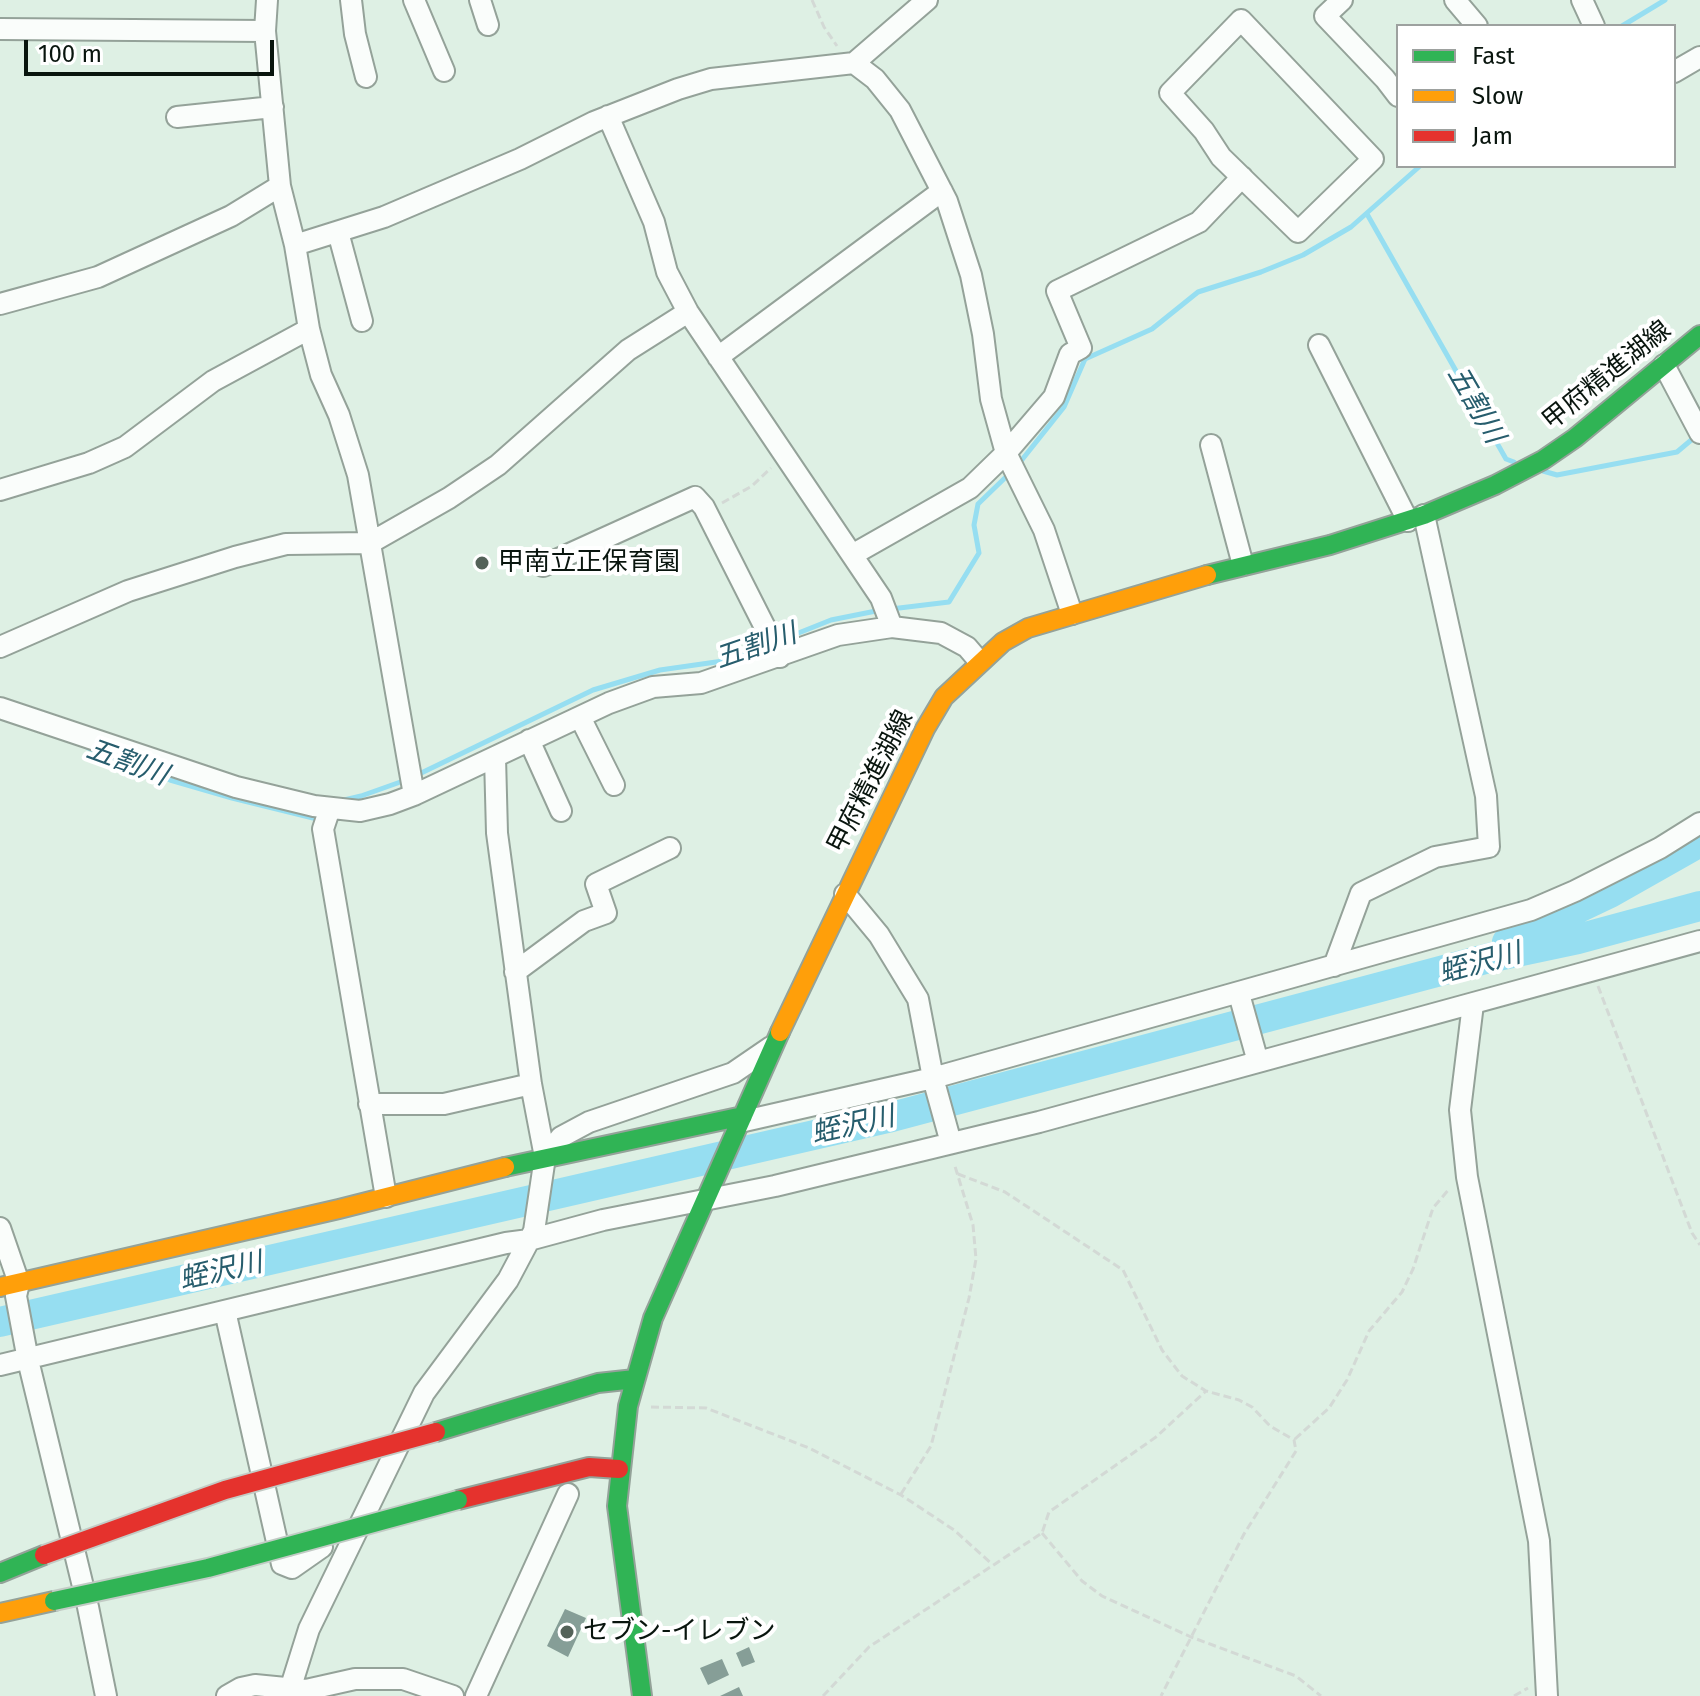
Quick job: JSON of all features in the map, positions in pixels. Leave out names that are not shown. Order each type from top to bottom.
[{"type":"main road","name":"甲府精進湖線","points":[[642,1696],[621,1555],[617,1506],[628,1406],[653,1318],[775,1043],[925,729],[944,697],[979,661],[1028,628],[1243,565],[1330,545],[1416,518],[1518,473],[1575,438],[1700,335]]},
{"type":"main road","points":[[12,1289],[386,1197],[645,1139],[740,1122]]},
{"type":"main road","points":[[0,1573],[225,1490],[436,1432],[598,1383],[635,1379]]},
{"type":"main road","points":[[0,1613],[208,1568],[589,1467],[619,1469]]},
{"type":"street","points":[[267,0],[265,31],[280,186],[321,375],[339,415],[358,475],[414,795]]},
{"type":"street","points":[[351,0],[355,34],[366,77]]},
{"type":"street","points":[[414,0],[444,71]]},
{"type":"street","points":[[480,0],[488,25]]},
{"type":"street","points":[[295,245],[368,223],[478,178],[608,116],[711,79],[854,63],[927,0]]},
{"type":"street","points":[[1342,0],[1325,16],[1396,93]]},
{"type":"street","points":[[1455,0],[1475,24]]},
{"type":"street","points":[[1582,0],[1593,24]]},
{"type":"street","points":[[1241,20],[1373,159],[1298,232],[1242,177],[1221,157],[1204,131],[1170,93],[1241,20]]},
{"type":"street","points":[[0,29],[265,31]]},
{"type":"street","points":[[1676,71],[1700,57]]},
{"type":"street","points":[[854,63],[875,79],[900,110],[942,191],[971,275],[983,334],[991,399],[1006,453],[1044,530],[1072,614]]},
{"type":"street","points":[[177,117],[273,107]]},
{"type":"street","points":[[608,116],[654,222],[667,272],[688,312],[881,598],[892,627]]},
{"type":"street","points":[[852,555],[970,488],[1006,453],[1054,397],[1070,354],[1081,348],[1057,291],[1199,222],[1242,177]]},
{"type":"street","points":[[0,304],[98,277],[205,229],[280,186]]},
{"type":"street","points":[[718,357],[942,191]]},
{"type":"street","points":[[338,232],[362,321]]},
{"type":"street","points":[[0,647],[128,591],[235,557],[286,544],[370,543],[449,498],[498,465],[628,350],[688,312]]},
{"type":"street","points":[[0,490],[89,463],[125,447],[213,381],[309,329]]},
{"type":"street","points":[[1319,345],[1416,518],[1486,796],[1489,847],[1435,857],[1361,893],[1334,966]]},
{"type":"street","points":[[1664,365],[1697,427]]},
{"type":"street","points":[[1211,445],[1243,565]]},
{"type":"street","points":[[543,566],[695,497],[706,512],[780,657]]},
{"type":"street","points":[[0,708],[236,787],[330,808],[360,811],[414,795],[609,703],[653,687],[701,683],[838,635],[892,627],[941,633],[967,647],[979,661]]},
{"type":"street","points":[[580,717],[614,785]]},
{"type":"street","points":[[529,740],[561,811]]},
{"type":"street","points":[[289,1692],[309,1629],[424,1393],[508,1280],[532,1236],[544,1164],[497,833],[495,757]]},
{"type":"street","points":[[330,808],[323,829],[386,1197]]},
{"type":"street","points":[[740,1122],[933,1080],[1240,998],[1334,966],[1531,910],[1646,855],[1700,823]]},
{"type":"street","points":[[515,972],[584,921],[606,913],[596,884],[670,848]]},
{"type":"street","points":[[845,894],[879,935],[918,999],[933,1080],[950,1139]]},
{"type":"street","points":[[0,1365],[28,1354],[225,1311],[532,1236],[707,1196],[775,1186],[1256,1056],[1473,1004],[1700,941]]},
{"type":"street","points":[[1240,998],[1256,1056]]},
{"type":"street","points":[[1473,1004],[1460,1110],[1467,1177],[1539,1541],[1547,1696]]},
{"type":"street","points":[[544,1164],[561,1137],[589,1122],[733,1073],[760,1057],[775,1043]]},
{"type":"street","points":[[369,1104],[444,1104],[531,1084]]},
{"type":"street","points":[[0,1228],[106,1696]]},
{"type":"street","points":[[225,1311],[282,1564],[292,1568],[320,1547],[331,1546],[345,1554]]},
{"type":"street","points":[[476,1696],[568,1494]]},
{"type":"street","points":[[227,1696],[255,1685],[289,1692],[355,1679],[403,1679],[453,1696]]},
{"type":"path","points":[[812,0],[824,27],[838,48],[854,63]]},
{"type":"path","points":[[706,512],[752,486],[786,456]]},
{"type":"path","points":[[1593,971],[1692,1233],[1700,1245]]},
{"type":"path","points":[[901,1495],[931,1446],[976,1259],[973,1225],[950,1139]]},
{"type":"path","points":[[958,1174],[1005,1192],[1123,1270],[1162,1350],[1182,1376],[1206,1391],[1252,1407],[1270,1426],[1294,1440],[1296,1451],[1244,1534],[1161,1696]]},
{"type":"path","points":[[1294,1440],[1329,1408],[1347,1380],[1369,1331],[1402,1292],[1433,1208],[1447,1190],[1467,1177]]},
{"type":"path","points":[[823,1696],[869,1647],[1042,1533],[1049,1512],[1156,1437],[1206,1391]]},
{"type":"path","points":[[628,1406],[706,1408],[809,1448],[901,1495],[954,1530],[992,1564]]},
{"type":"path","points":[[1042,1533],[1082,1581],[1102,1596],[1191,1637],[1296,1676],[1321,1696]]},
{"type":"building","name":"セブン-イレブン","points":[[565,1609],[586,1618],[568,1657],[547,1646]]},
{"type":"building","points":[[749,1647],[755,1662],[742,1667],[736,1653]]},
{"type":"building","points":[[722,1659],[729,1675],[708,1685],[700,1668]]},
{"type":"building","points":[[739,1687],[743,1696],[720,1696]]},
{"type":"waterway","name":"五割川","points":[[1625,24],[1665,0]]},
{"type":"waterway","name":"五割川","points":[[1017,466],[1064,407],[1085,359],[1152,329],[1198,292],[1303,255],[1351,227],[1418,168]]},
{"type":"waterway","name":"五割川","points":[[1367,214],[1506,459],[1514,462]]},
{"type":"waterway","name":"五割川","points":[[1543,471],[1557,475],[1677,452],[1696,436]]},
{"type":"waterway","name":"五割川","points":[[891,609],[949,602],[979,553],[974,525],[978,504],[1010,473]]},
{"type":"waterway","name":"五割川","points":[[776,642],[831,620],[881,610]]},
{"type":"waterway","name":"五割川","points":[[415,776],[593,690],[660,670],[730,660],[767,646]]},
{"type":"waterway","name":"五割川","points":[[88,748],[170,780],[313,818],[318,815]]},
{"type":"waterway","name":"五割川","points":[[340,801],[406,780]]},
{"type":"waterway","points":[[1507,942],[1610,893],[1700,842]]},
{"type":"waterway","name":"蛭沢川","points":[[0,1322],[888,1118],[1493,957],[1578,939],[1700,906]]},
{"type":"traffic: fast","points":[[1207,575],[1330,545],[1424,515],[1495,485],[1543,460],[1575,438],[1700,335]]},
{"type":"traffic: fast","points":[[642,1696],[617,1506],[628,1406],[653,1318],[780,1032]]},
{"type":"traffic: fast","points":[[505,1167],[743,1116]]},
{"type":"traffic: fast","points":[[436,1432],[598,1383],[635,1379]]},
{"type":"traffic: fast","points":[[54,1601],[208,1568],[458,1500]]},
{"type":"traffic: fast","points":[[0,1573],[44,1555]]},
{"type":"traffic: slow","points":[[780,1032],[925,729],[944,697],[1003,642],[1028,628],[1207,575]]},
{"type":"traffic: slow","points":[[0,1287],[339,1209],[505,1167]]},
{"type":"traffic: slow","points":[[0,1613],[54,1601]]},
{"type":"traffic: jam","points":[[44,1555],[225,1490],[436,1432]]},
{"type":"traffic: jam","points":[[458,1500],[589,1467],[619,1469]]},
{"type":"place","name":"甲南立正保育園","points":[[482,563]]},
{"type":"place","name":"セブン-イレブン","points":[[567,1632]]}]
